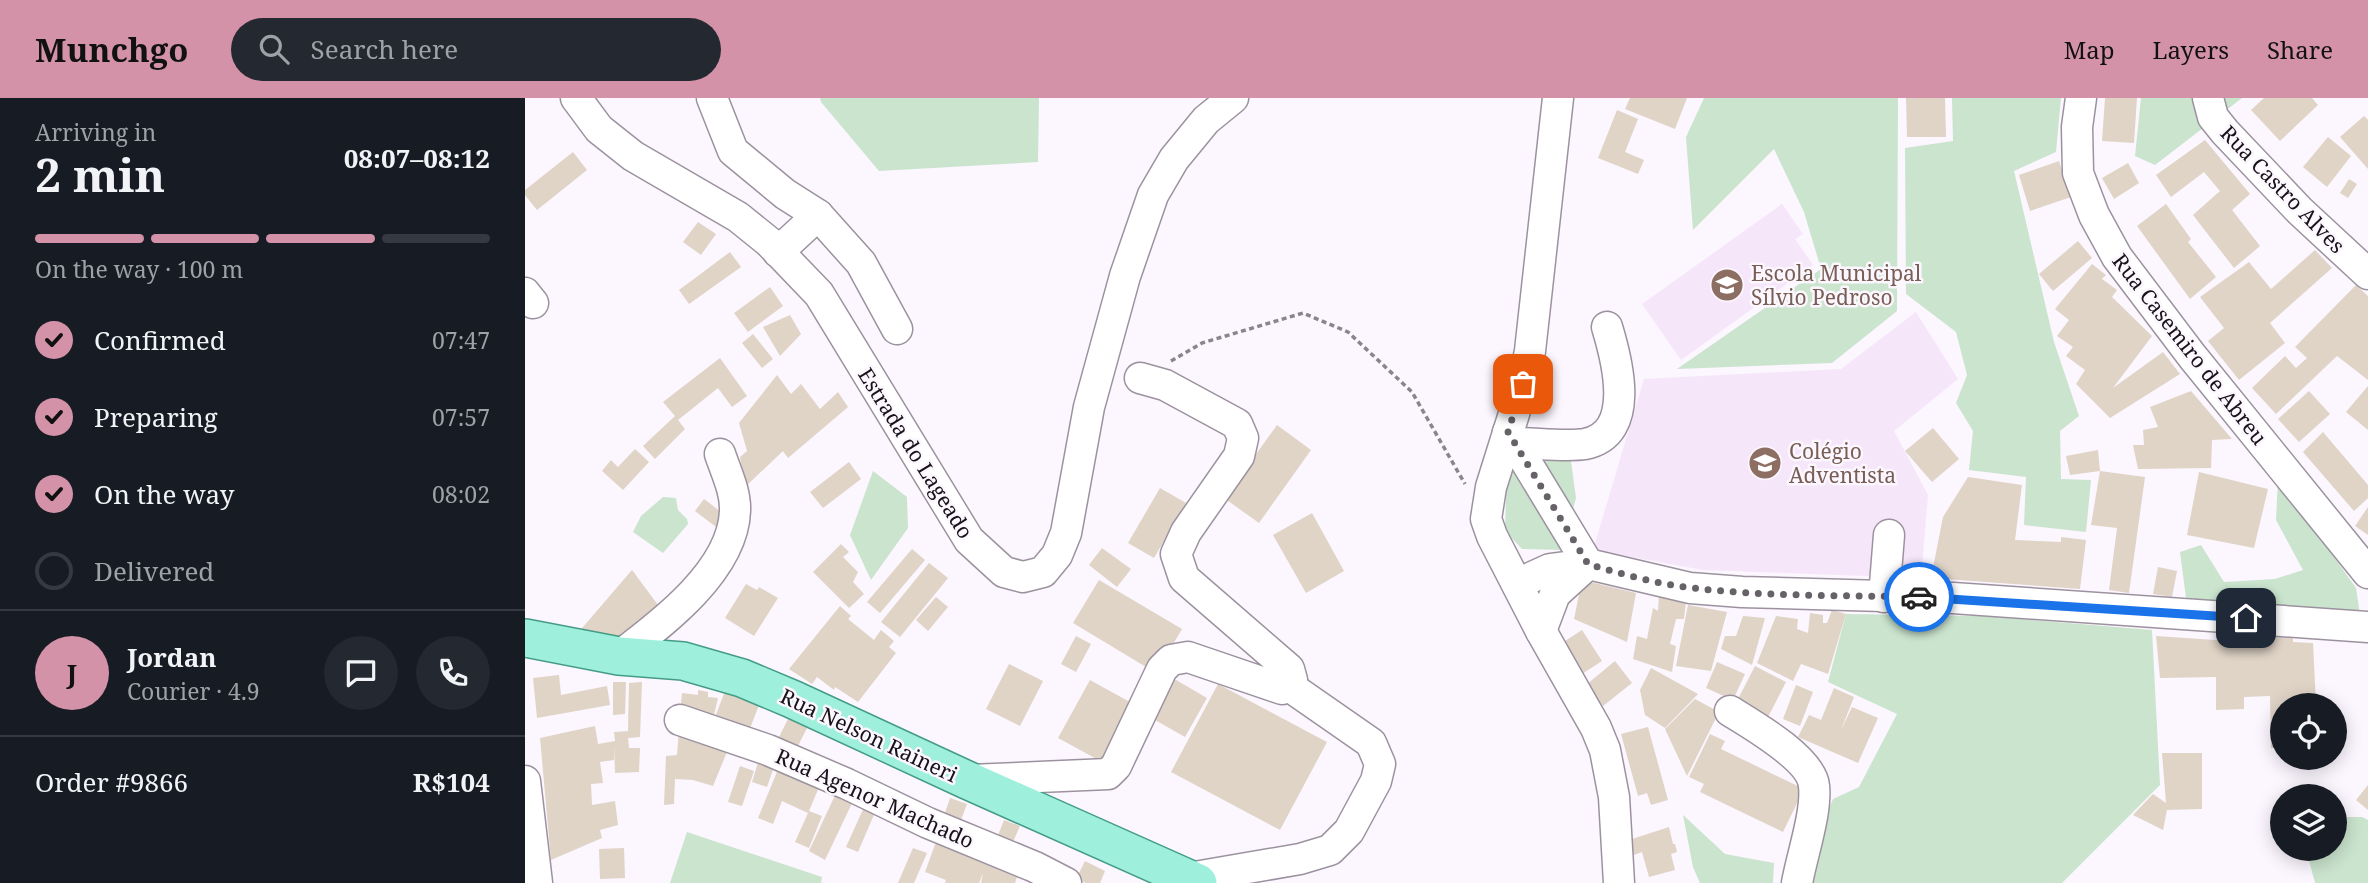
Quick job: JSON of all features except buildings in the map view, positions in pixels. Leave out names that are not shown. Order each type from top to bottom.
[{"type":"main road","name":"Rua Nelson Raineri","points":[[525,638],[619,656],[683,661],[742,678],[1193,881]]},
{"type":"street","name":"Estrada do Lageado","points":[[576,98],[599,129],[633,156],[738,218],[779,252],[818,294],[969,540],[1004,572],[1023,577],[1043,572],[1058,555],[1066,533],[1089,407],[1125,276],[1153,195],[1174,159],[1206,120],[1233,98]]},
{"type":"street","points":[[712,98],[733,151],[785,194],[818,215],[861,263],[897,329]]},
{"type":"street","name":"Rua Casemiro de Abreu","points":[[2081,98],[2077,127],[2078,173],[2094,215],[2117,257],[2192,356],[2368,573]]},
{"type":"street","name":"Rua Castro Alves","points":[[2208,98],[2213,117],[2225,132],[2301,211],[2368,274]]},
{"type":"street","points":[[1552,101],[1533,332],[1512,437],[1489,496],[1486,519],[1492,536],[1541,631],[1596,728],[1605,750],[1614,797],[1619,883]]},
{"type":"street","points":[[779,252],[818,215]]},
{"type":"street","points":[[1512,437],[1586,444],[1603,435],[1616,419],[1619,381],[1616,356],[1607,327]]},
{"type":"street","points":[[967,780],[1108,774],[1116,766],[1162,668],[1171,660],[1188,657],[1282,689],[1289,686],[1292,680],[1289,668],[1184,578],[1176,554],[1186,532],[1239,456],[1243,438],[1237,424],[1165,385],[1140,378]]},
{"type":"street","points":[[1512,437],[1588,564]]},
{"type":"street","points":[[619,656],[654,630],[702,581],[723,555],[733,533],[736,508],[720,454]]},
{"type":"street","points":[[1884,597],[1889,535]]},
{"type":"street","points":[[1541,631],[1555,594],[1588,564]]},
{"type":"street","points":[[1517,584],[1550,569],[1588,564],[1690,588],[1953,598],[2365,629]]},
{"type":"street","points":[[1193,881],[1300,859],[1330,850],[1349,831],[1376,780],[1380,764],[1371,743],[1289,686]]},
{"type":"street","points":[[1730,711],[1795,756],[1814,783],[1797,883]]},
{"type":"street","name":"Rua Agenor Machado","points":[[680,720],[789,759],[1066,883]]},
{"type":"street","points":[[525,781],[537,883]]},
{"type":"path","points":[[1140,378],[1202,343],[1303,313],[1348,332],[1412,392],[1486,519]]},
{"type":"shaded area","name":"Escola Municipal Sílvio Pedroso","points":[[1782,204],[1803,234],[1795,239],[1813,265],[1681,360],[1642,304]]},
{"type":"shaded area","name":"Colégio Adventista","points":[[1916,312],[1958,379],[1894,431],[1928,495],[1921,578],[1703,570],[1593,550],[1644,379],[1841,369]]},
{"type":"green space","points":[[820,98],[1039,98],[1038,162],[879,171]]},
{"type":"green space","points":[[1704,98],[1898,98],[1897,311],[1832,363],[1677,369],[1821,269],[1804,212],[1774,149],[1693,230],[1686,137]]},
{"type":"green space","points":[[1952,98],[2061,98],[2056,152],[2014,171],[2054,342],[2079,416],[2060,431],[2061,479],[2091,480],[2086,532],[2024,525],[2026,477],[1969,470],[1973,431],[1956,403],[1967,375],[1956,332],[1906,294],[1905,148],[1953,141]]},
{"type":"green space","points":[[2141,98],[2242,98],[2155,165],[2135,156]]},
{"type":"green space","points":[[1532,456],[1571,461],[1576,498],[1562,550],[1522,549],[1505,531],[1507,465]]},
{"type":"green space","points":[[873,471],[907,497],[908,528],[871,580],[850,535]]},
{"type":"green space","points":[[2278,478],[2356,588],[2360,615],[2186,598],[2180,552],[2201,545],[2224,582],[2275,579],[2303,570],[2276,520]]},
{"type":"green space","points":[[663,497],[676,498],[678,510],[688,524],[663,553],[633,532],[641,516]]},
{"type":"green space","points":[[1846,614],[1982,616],[2152,630],[2160,785],[2062,883],[1806,883],[1815,843],[1833,799],[1859,787],[1897,714],[1828,682]]},
{"type":"green space","points":[[1683,815],[1725,854],[1774,863],[1773,883],[1700,883],[1693,867]]},
{"type":"green space","points":[[2347,817],[2362,817],[2368,820],[2368,883],[2315,883],[2309,861],[2347,861]]},
{"type":"green space","points":[[687,832],[822,877],[821,883],[670,883]]},
{"type":"way so far","points":[[1523,384],[1508,432],[1588,564],[1690,588],[1919,597]]},
{"type":"place","name":"Escola Municipal Sílvio Pedroso","points":[[1727,285]]},
{"type":"place","name":"Colégio Adventista","points":[[1765,463]]},
{"type":"route","points":[[1919,597],[2246,618]]}]
